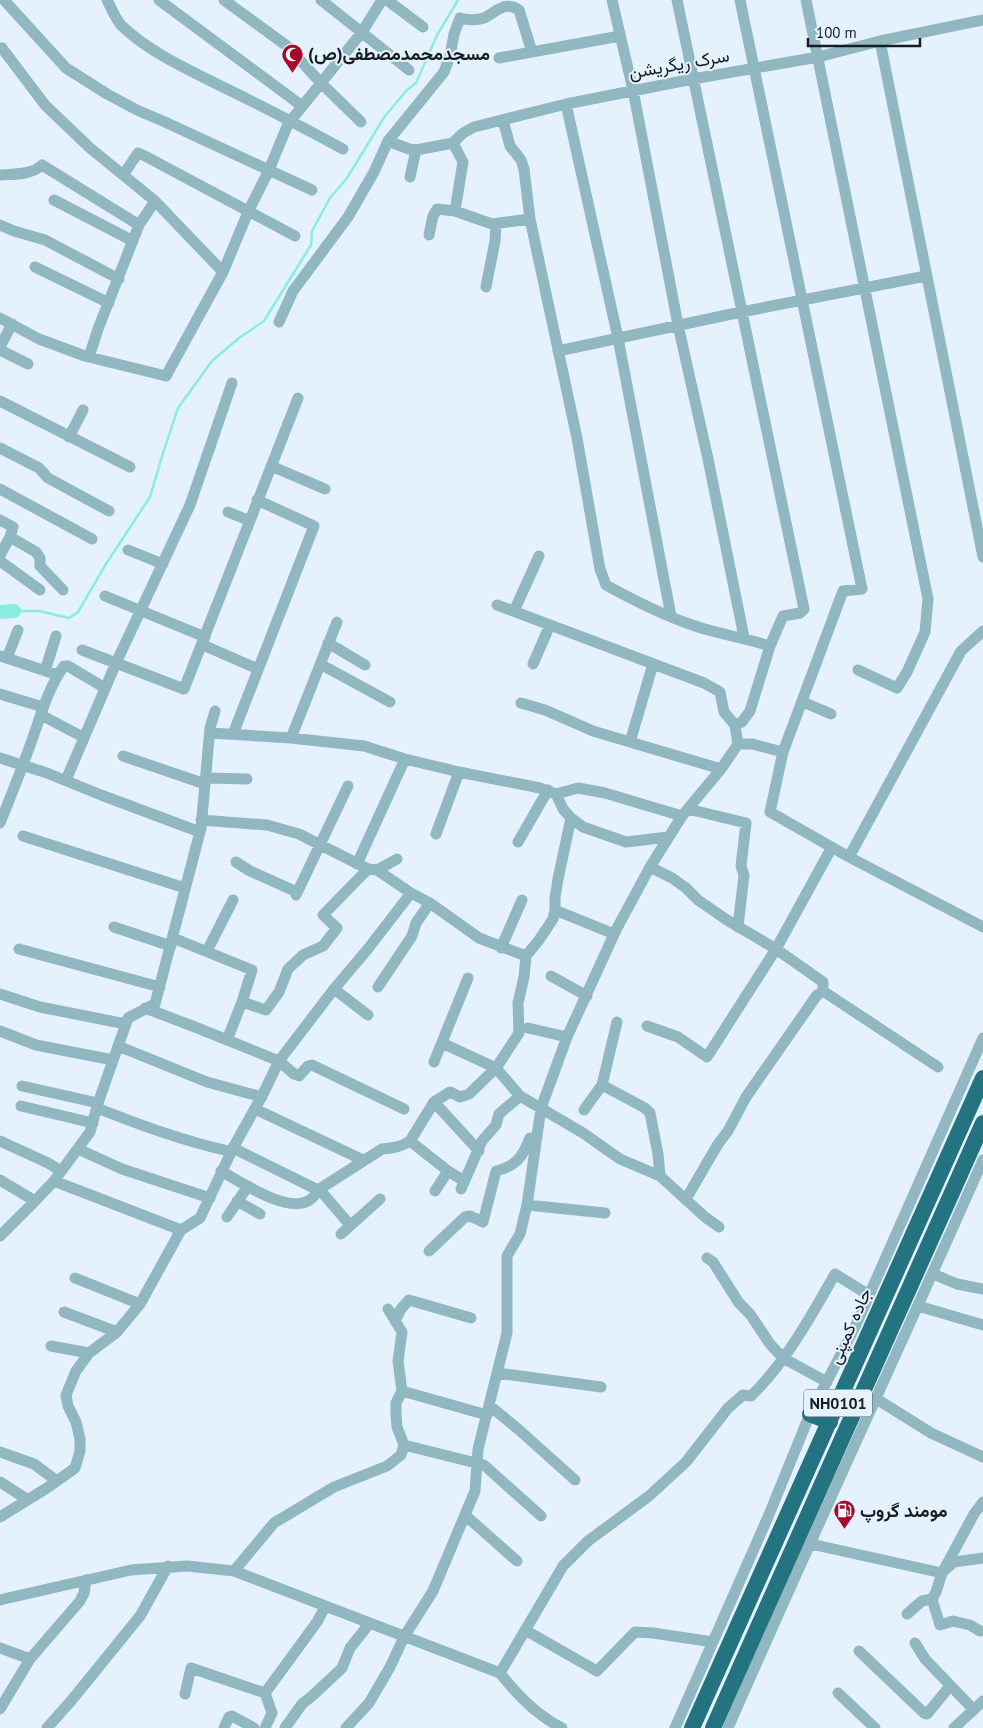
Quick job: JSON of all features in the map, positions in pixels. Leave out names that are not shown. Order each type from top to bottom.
[{"type":"highway","name":"جاده کمپنی","points":[[692,1728],[983,1078]]},
{"type":"highway","name":"NH0101","points":[[713,1728],[983,1123]]},
{"type":"highway","points":[[810,1414],[830,1422]]},
{"type":"street","points":[[4,0],[66,68],[139,111],[312,190]]},
{"type":"street","points":[[107,0],[116,18],[123,26],[147,45],[185,68],[342,149]]},
{"type":"street","points":[[158,0],[302,106]]},
{"type":"street","points":[[224,0],[287,46],[361,122]]},
{"type":"street","points":[[321,0],[409,70]]},
{"type":"street","points":[[0,318],[39,339],[90,357],[166,376],[223,272],[290,121],[362,32],[382,0]]},
{"type":"street","points":[[387,0],[423,27]]},
{"type":"street","points":[[612,0],[744,637]]},
{"type":"street","points":[[677,0],[804,609],[800,612],[783,616],[770,646],[750,710],[742,722],[735,725]]},
{"type":"street","points":[[740,0],[862,589],[843,591],[783,752],[770,812],[849,857],[983,927]]},
{"type":"street","points":[[806,0],[928,599],[925,632],[898,688],[858,670]]},
{"type":"street","points":[[279,322],[293,291],[348,217],[374,172],[388,141],[444,72],[460,18],[471,21],[483,18],[502,6],[513,3],[519,10],[532,52]]},
{"type":"street","name":"سرک ریگریشن","points":[[388,141],[416,150],[453,143],[463,133],[474,127],[566,104],[632,90],[818,57],[880,40],[983,20]]},
{"type":"street","points":[[498,58],[620,36]]},
{"type":"street","points":[[880,40],[983,557]]},
{"type":"street","points":[[0,49],[2,48],[12,59],[45,105],[90,148],[155,201],[223,272]]},
{"type":"street","points":[[566,104],[618,338],[671,616]]},
{"type":"street","points":[[503,120],[510,146],[521,160],[524,169],[530,219],[576,438],[600,569],[606,585],[625,596],[694,625],[744,637],[770,646]]},
{"type":"street","points":[[453,143],[462,162],[455,211]]},
{"type":"street","points":[[410,177],[416,150]]},
{"type":"street","points":[[123,175],[138,154],[152,158],[295,236]]},
{"type":"street","points":[[0,175],[19,174],[37,170],[42,165],[139,225]]},
{"type":"street","points":[[54,200],[133,242]]},
{"type":"street","points":[[90,357],[98,329],[110,303],[139,225],[155,201]]},
{"type":"street","points":[[429,235],[433,216],[437,209],[455,211],[492,224],[530,219]]},
{"type":"street","points":[[486,287],[496,241],[496,224]]},
{"type":"street","points":[[0,225],[14,232],[45,240],[119,279]]},
{"type":"street","points":[[35,266],[110,303]]},
{"type":"street","points":[[558,351],[741,312],[926,276]]},
{"type":"street","points":[[12,324],[0,348],[28,364]]},
{"type":"street","points":[[66,780],[116,663],[190,505],[232,383]]},
{"type":"street","points":[[82,650],[184,689],[298,398]]},
{"type":"street","points":[[0,401],[130,467]]},
{"type":"street","points":[[68,436],[83,410]]},
{"type":"street","points":[[0,448],[39,468],[48,478],[109,511]]},
{"type":"street","points":[[271,466],[325,489]]},
{"type":"street","points":[[0,489],[92,539]]},
{"type":"street","points":[[233,734],[314,526],[257,500]]},
{"type":"street","points":[[228,512],[250,520]]},
{"type":"street","points":[[0,520],[13,527],[0,555]]},
{"type":"street","points":[[10,537],[36,552],[40,558],[40,566],[63,590]]},
{"type":"street","points":[[128,550],[163,564]]},
{"type":"street","points":[[514,611],[538,556]]},
{"type":"street","points":[[0,561],[40,590]]},
{"type":"street","points":[[105,596],[204,641],[258,669]]},
{"type":"street","points":[[346,1728],[369,1703],[390,1667],[404,1636],[433,1591],[475,1490],[478,1449],[507,1333],[507,1256],[520,1234],[527,1205],[541,1108],[567,1037],[614,934],[650,867],[685,813],[738,744],[735,725],[724,712],[720,692],[704,683],[497,605]]},
{"type":"street","points":[[291,738],[337,622]]},
{"type":"street","points":[[533,664],[550,625]]},
{"type":"street","points":[[18,630],[4,657],[58,675]]},
{"type":"street","points":[[849,857],[961,651],[983,631]]},
{"type":"street","points":[[45,671],[56,636]]},
{"type":"street","points":[[328,643],[365,665]]},
{"type":"street","points":[[320,664],[390,702]]},
{"type":"street","points":[[630,742],[653,664]]},
{"type":"street","points":[[0,823],[42,711],[64,666],[68,666],[105,688]]},
{"type":"street","points":[[0,694],[42,711],[83,737]]},
{"type":"street","points":[[803,702],[831,714]]},
{"type":"street","points":[[521,703],[545,710],[593,731],[720,769]]},
{"type":"street","points":[[0,1236],[36,1201],[90,1132],[128,1018],[154,1004],[200,832],[210,733],[215,711]]},
{"type":"street","points":[[210,733],[291,738],[364,746],[405,759],[552,792],[578,788],[685,813],[746,823],[741,866],[744,874],[738,927]]},
{"type":"street","points":[[738,744],[752,744],[783,752]]},
{"type":"street","points":[[123,756],[205,781],[247,779]]},
{"type":"street","points":[[0,758],[66,780],[200,832]]},
{"type":"street","points":[[357,864],[405,759]]},
{"type":"street","points":[[436,834],[460,772]]},
{"type":"street","points":[[236,862],[250,871],[296,893],[348,786]]},
{"type":"street","points":[[552,792],[563,809],[583,828],[626,842],[668,837]]},
{"type":"street","points":[[518,842],[552,792]]},
{"type":"street","points":[[221,1171],[269,1198],[301,1204],[312,1199],[318,1189],[382,1149],[394,1148],[410,1141],[434,1102],[450,1092],[460,1096],[469,1094],[496,1068],[519,1033],[518,1003],[524,977],[526,956],[539,940],[556,910],[555,898],[558,879],[571,818]]},
{"type":"street","points":[[202,820],[267,825],[299,834],[357,864],[372,869],[430,903],[479,938],[526,956]]},
{"type":"street","points":[[24,836],[185,888]]},
{"type":"street","points":[[647,1026],[678,1037],[707,1057],[776,949],[832,847]]},
{"type":"street","points":[[242,1002],[266,1010],[279,992],[288,969],[303,955],[323,946],[336,928],[323,915],[372,869],[397,859]]},
{"type":"street","points":[[650,867],[672,878],[698,900],[738,927],[776,949],[823,982],[823,991]]},
{"type":"street","points":[[1,1516],[57,1482],[75,1468],[80,1451],[80,1438],[76,1422],[68,1406],[66,1395],[76,1371],[89,1353],[117,1332],[140,1304],[181,1230],[200,1218],[221,1171],[262,1097],[279,1061],[334,988],[367,950],[411,893]]},
{"type":"street","points":[[207,951],[233,900]]},
{"type":"street","points":[[501,948],[522,900]]},
{"type":"street","points":[[378,987],[412,936],[416,922],[430,903]]},
{"type":"street","points":[[556,910],[614,934]]},
{"type":"street","points":[[114,927],[207,951],[252,970],[227,1040]]},
{"type":"street","points":[[18,949],[160,987]]},
{"type":"street","points":[[551,976],[587,996]]},
{"type":"street","points":[[434,1062],[468,978]]},
{"type":"street","points":[[334,988],[368,1015]]},
{"type":"street","points":[[823,991],[938,1067]]},
{"type":"street","points":[[686,1199],[718,1144],[728,1131],[746,1097],[817,995],[823,991]]},
{"type":"street","points":[[0,994],[40,1007],[126,1024]]},
{"type":"street","points":[[145,1008],[279,1061],[299,1076],[312,1064],[404,1109]]},
{"type":"street","points":[[584,1110],[602,1085],[617,1022]]},
{"type":"street","points":[[528,1028],[567,1037]]},
{"type":"street","points":[[0,1031],[36,1045],[114,1060]]},
{"type":"street","points":[[675,1728],[768,1517],[810,1414],[869,1294],[983,1038]]},
{"type":"street","points":[[442,1043],[496,1068],[520,1096],[583,1133],[620,1159],[648,1169],[660,1176],[719,1228]]},
{"type":"street","points":[[118,1046],[207,1082],[262,1097]]},
{"type":"street","points":[[602,1085],[645,1108],[650,1113],[660,1176]]},
{"type":"street","points":[[22,1086],[98,1105],[159,1132],[202,1145],[229,1151],[233,1148]]},
{"type":"street","points":[[410,1141],[448,1171],[462,1185],[482,1142],[496,1125],[499,1114],[520,1096]]},
{"type":"street","points":[[434,1102],[479,1151]]},
{"type":"street","points":[[21,1106],[93,1123]]},
{"type":"street","points":[[255,1109],[363,1160]]},
{"type":"street","points":[[430,1251],[465,1217],[470,1216],[483,1222],[496,1172],[521,1158],[530,1138],[537,1138]]},
{"type":"street","points":[[0,1141],[48,1163],[57,1176],[181,1230]]},
{"type":"street","points":[[233,1148],[318,1189],[350,1225]]},
{"type":"street","points":[[78,1149],[122,1169],[210,1198]]},
{"type":"street","points":[[728,1728],[983,1160]]},
{"type":"street","points":[[435,1191],[448,1171]]},
{"type":"street","points":[[0,1180],[36,1201]]},
{"type":"street","points":[[227,1217],[248,1186]]},
{"type":"street","points":[[341,1234],[380,1199]]},
{"type":"street","points":[[238,1202],[260,1214]]},
{"type":"street","points":[[527,1205],[605,1213]]},
{"type":"street","points":[[707,1258],[713,1262],[739,1303],[750,1314],[770,1344],[783,1358],[827,1382]]},
{"type":"street","points":[[500,1673],[563,1566],[588,1542],[649,1496],[678,1469],[728,1408],[743,1396],[751,1396],[760,1387],[783,1358],[835,1274],[869,1294]]},
{"type":"street","points":[[933,1274],[957,1284],[983,1289]]},
{"type":"street","points":[[76,1278],[140,1304]]},
{"type":"street","points":[[396,1321],[401,1308],[409,1300],[471,1318]]},
{"type":"street","points":[[918,1306],[983,1325]]},
{"type":"street","points":[[234,1571],[274,1523],[334,1487],[386,1466],[400,1455],[404,1445],[396,1427],[396,1403],[402,1391],[398,1361],[402,1332],[388,1309]]},
{"type":"street","points":[[64,1312],[117,1332]]},
{"type":"street","points":[[51,1346],[89,1353]]},
{"type":"street","points":[[498,1373],[601,1387]]},
{"type":"street","points":[[402,1391],[489,1410],[518,1429],[575,1480]]},
{"type":"street","points":[[875,1398],[932,1433],[983,1457]]},
{"type":"street","points":[[404,1445],[484,1465],[541,1516]]},
{"type":"street","points":[[0,1452],[34,1464],[57,1482]]},
{"type":"street","points":[[0,1482],[28,1500]]},
{"type":"street","points":[[980,1631],[970,1625],[952,1621],[940,1624],[932,1599],[942,1573],[974,1514],[983,1502]]},
{"type":"street","points":[[465,1515],[517,1561]]},
{"type":"street","points":[[811,1544],[942,1573]]},
{"type":"street","points":[[942,1573],[954,1562],[983,1558]]},
{"type":"street","points":[[47,1728],[140,1616],[168,1566]]},
{"type":"street","points":[[0,1600],[130,1570],[187,1566],[234,1571],[500,1673],[525,1702],[552,1723],[562,1728]]},
{"type":"street","points":[[0,1709],[30,1659],[80,1601],[84,1593],[86,1580]]},
{"type":"street","points":[[907,1614],[922,1600],[932,1599]]},
{"type":"street","points":[[265,1693],[317,1622],[325,1607]]},
{"type":"street","points":[[285,1728],[302,1704],[342,1668],[350,1648],[369,1624]]},
{"type":"street","points":[[525,1630],[597,1671],[635,1632],[713,1642]]},
{"type":"street","points":[[915,1643],[925,1659],[973,1709]]},
{"type":"street","points":[[0,1648],[30,1659]]},
{"type":"street","points":[[859,1651],[924,1714],[928,1714],[950,1686]]},
{"type":"street","points":[[185,1694],[191,1668],[265,1693],[272,1709],[267,1725],[279,1728]]},
{"type":"street","points":[[838,1693],[875,1728]]},
{"type":"street","points":[[954,1728],[983,1701]]},
{"type":"street","points":[[224,1728],[229,1717],[232,1716],[254,1728]]},
{"type":"waterway","points":[[14,611],[39,611],[69,618],[78,612],[106,564],[150,497],[178,408],[212,361],[239,338],[264,321],[311,245],[312,231],[330,198],[347,178],[385,116],[407,90],[416,83],[437,35],[458,0]]},
{"type":"waterway","points":[[0,612],[14,611]]},
{"type":"place","name":"مسجدمحمدمصطفی(ص)","points":[[292,73]]},
{"type":"place","name":"مومند گروپ","points":[[844,1530]]}]
